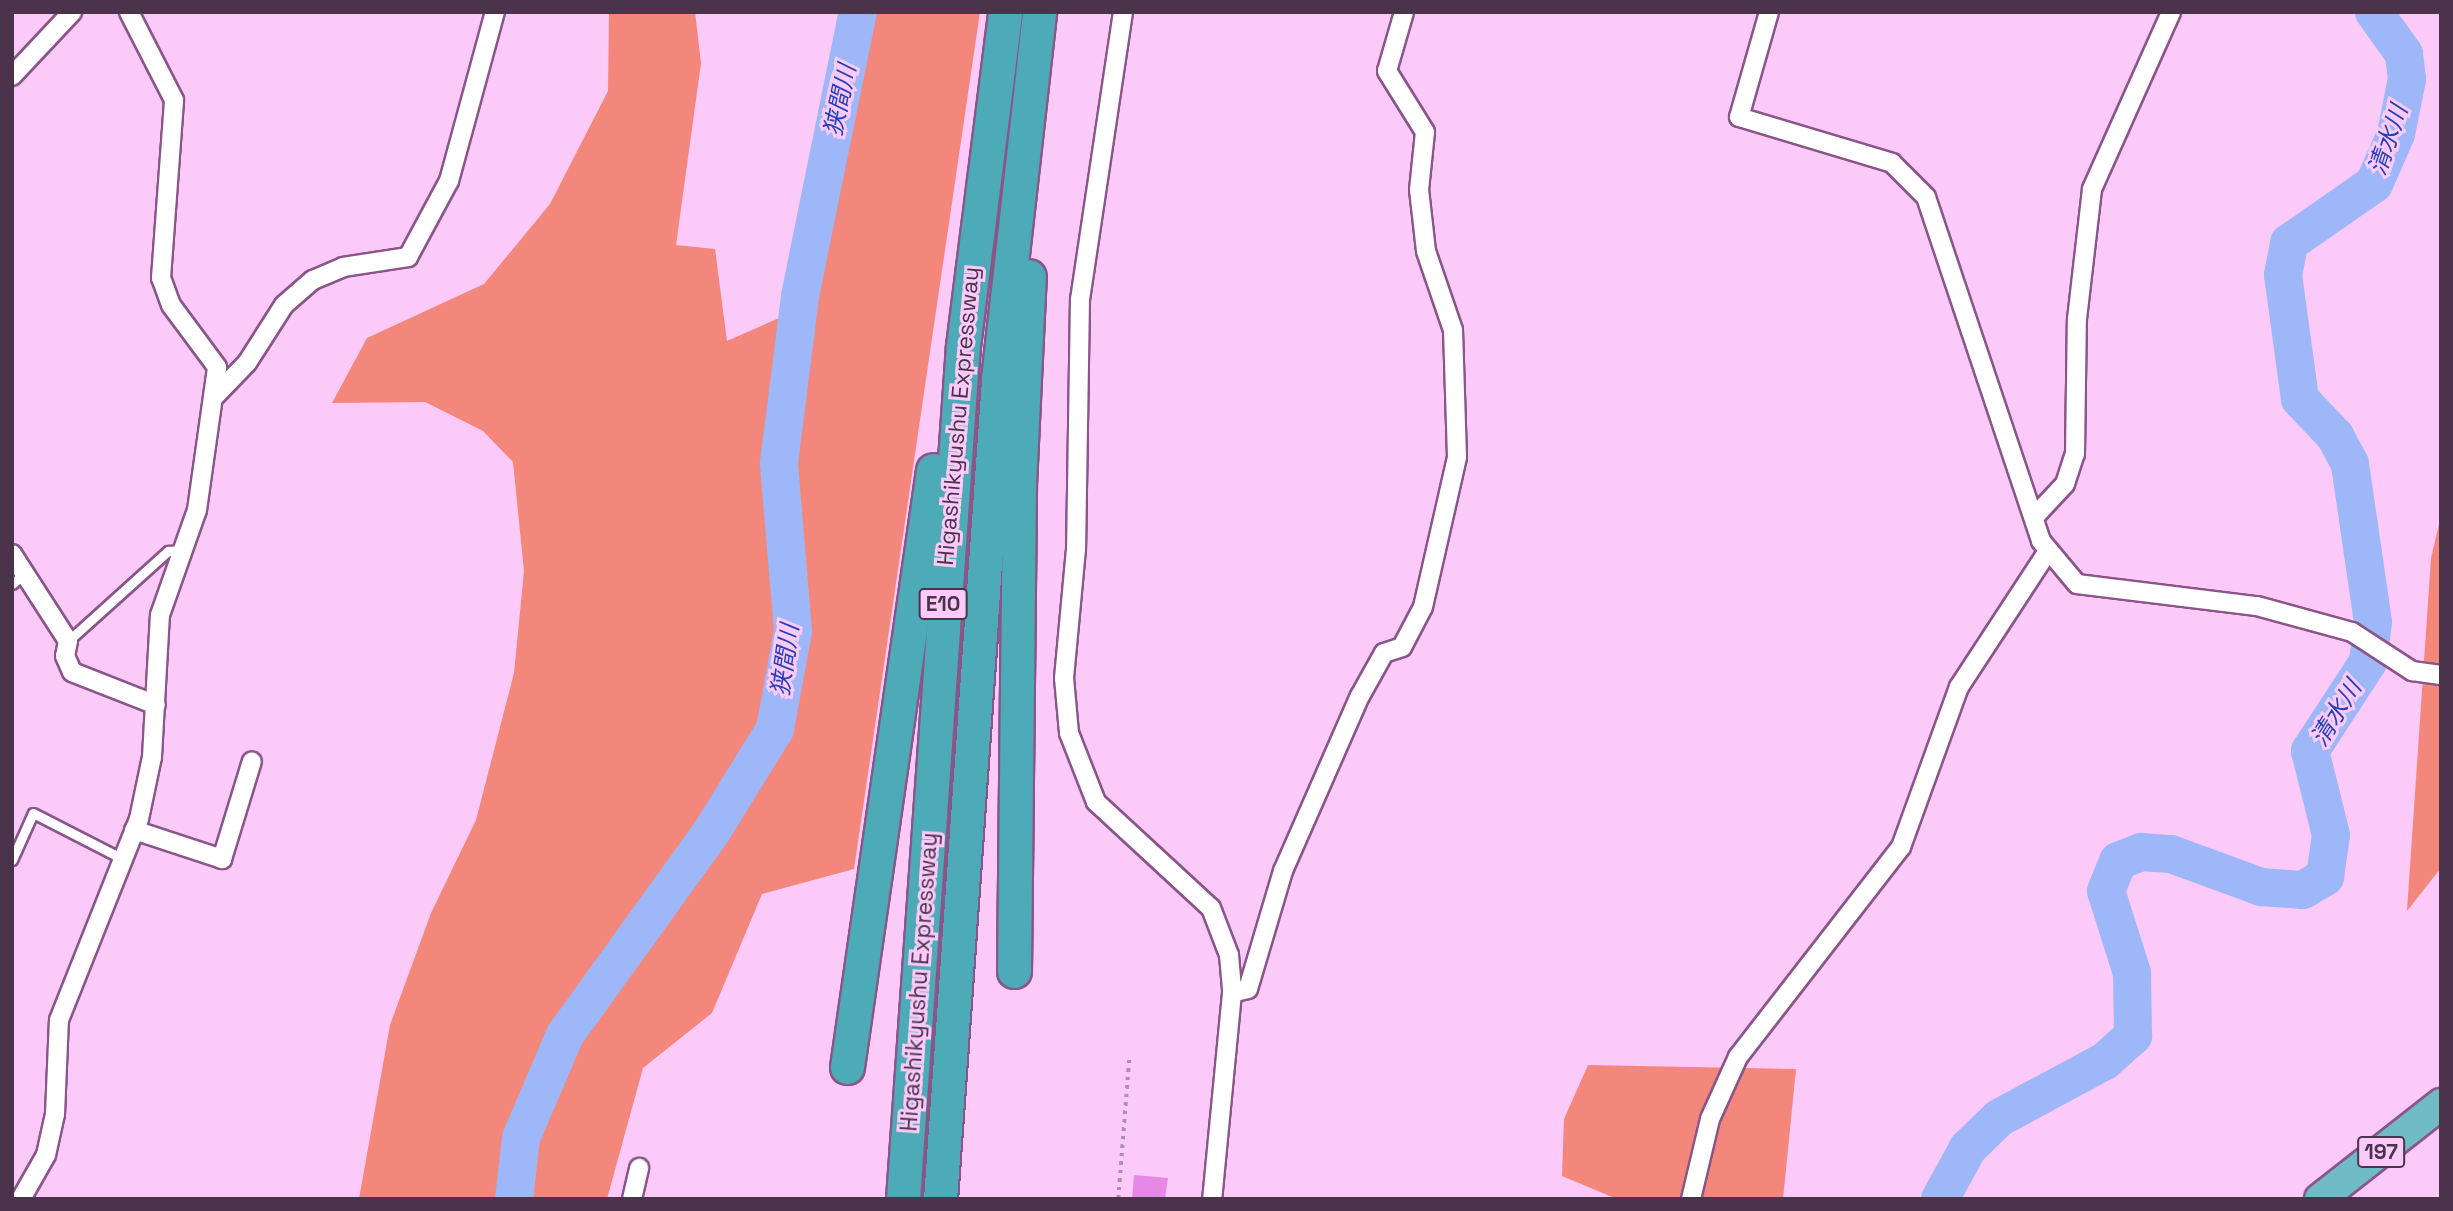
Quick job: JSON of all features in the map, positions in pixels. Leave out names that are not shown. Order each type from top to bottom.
[{"type":"highway","name":"Higashikyushu Expressway","points":[[904,1199],[944,589],[978,200],[1005,12]]},
{"type":"highway","name":"Higashikyushu Expressway","points":[[940,1199],[998,379],[1039,12]]},
{"type":"highway","points":[[1014,971],[1019,485],[1030,247],[1051,12]]},
{"type":"highway","points":[[847,1067],[943,396],[978,200]]},
{"type":"highway","name":"197","points":[[2320,1199],[2441,1104]]},
{"type":"highway","name":"197","points":[[2346,1199],[2441,1119]]},
{"type":"street","points":[[12,76],[72,12]]},
{"type":"street","points":[[22,1199],[49,1141],[59,1020],[134,830],[156,705],[160,615],[197,510],[217,367],[170,305],[161,278],[174,100],[129,12]]},
{"type":"street","points":[[214,397],[247,363],[284,305],[313,280],[342,267],[408,257],[449,181],[495,12]]},
{"type":"street","points":[[1123,12],[1080,299],[1076,548],[1064,678],[1069,733],[1096,802],[1212,908],[1228,955],[1233,993],[1212,1199]]},
{"type":"street","points":[[1233,993],[1248,989],[1283,871],[1360,696],[1384,653],[1402,647],[1423,607],[1457,457],[1453,330],[1426,251],[1419,190],[1425,132],[1387,71],[1404,12]]},
{"type":"street","points":[[1769,12],[1739,117],[1892,163],[1918,186],[1940,227],[2048,551],[2077,584],[2257,606],[2352,632],[2412,671],[2441,675]]},
{"type":"street","points":[[2036,515],[2065,484],[2075,454],[2077,319],[2092,189],[2171,12]]},
{"type":"street","points":[[1690,1199],[1710,1119],[1738,1057],[1900,847],[1959,687],[2048,551]]},
{"type":"street","points":[[12,554],[19,579],[68,641],[65,656],[72,673],[156,705]]},
{"type":"street","points":[[134,830],[222,859],[252,761]]},
{"type":"street","points":[[632,1199],[639,1168]]},
{"type":"lane","points":[[68,641],[168,551],[181,550]]},
{"type":"lane","points":[[12,860],[33,813],[123,859]]},
{"type":"path","points":[[1118,1199],[1129,1059]]},
{"type":"shaded area","points":[[609,12],[695,12],[701,63],[676,245],[715,249],[727,341],[811,304],[876,12],[980,12],[854,869],[762,894],[712,1013],[643,1068],[607,1199],[359,1199],[390,1025],[431,913],[476,820],[514,673],[524,571],[513,462],[483,431],[425,402],[332,403],[367,338],[484,284],[550,204],[608,91]]},
{"type":"shaded area","points":[[2441,516],[2441,868],[2407,911],[2431,558]]},
{"type":"shaded area","points":[[1588,1065],[1796,1069],[1783,1199],[1617,1199],[1562,1176],[1564,1119]]},
{"type":"building","points":[[1134,1175],[1168,1178],[1165,1199],[1132,1199]]},
{"type":"waterway","name":"狭間川","points":[[514,1199],[521,1138],[565,1035],[712,831],[775,729],[793,631],[779,463],[800,296],[858,12]]},
{"type":"waterway","name":"清水川","points":[[1940,1199],[1968,1148],[1999,1118],[2105,1061],[2133,1036],[2132,973],[2106,891],[2118,861],[2141,852],[2171,854],[2261,887],[2303,890],[2325,877],[2331,835],[2310,751],[2368,662],[2373,622],[2350,464],[2335,436],[2300,399],[2283,275],[2289,243],[2374,184],[2396,134],[2407,79],[2404,54],[2374,12]]}]
